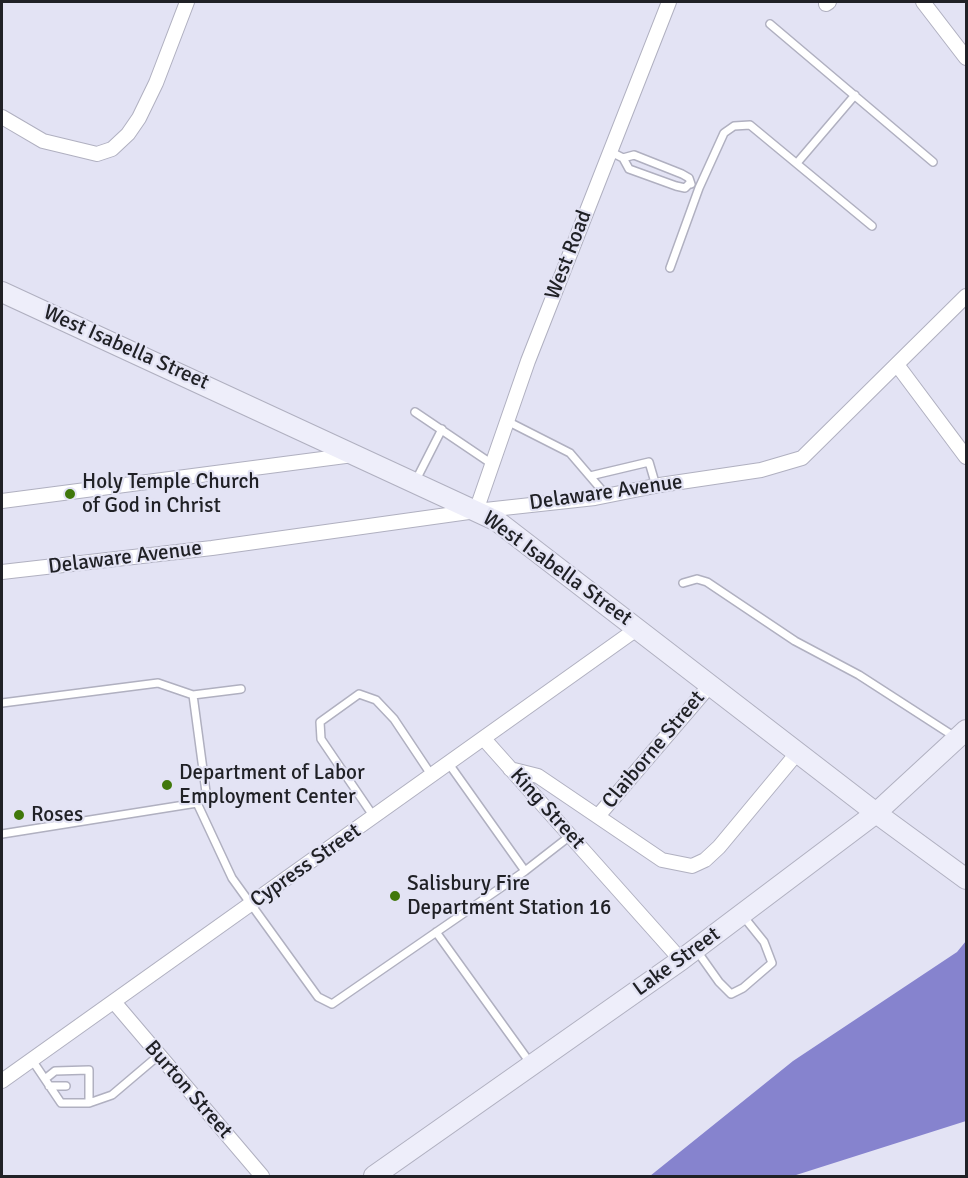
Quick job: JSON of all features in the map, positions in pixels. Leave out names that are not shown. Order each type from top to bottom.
[{"type":"street","points":[[2,117],[43,141],[97,154],[112,149],[128,134],[156,83],[187,2]]},
{"type":"street","name":"West Road","points":[[476,511],[507,421],[609,151],[669,2]]},
{"type":"street","points":[[922,2],[966,58]]},
{"type":"street","name":"West Isabella Street","points":[[2,292],[357,454],[476,511],[518,536],[876,813],[966,879]]},
{"type":"street","name":"Delaware Avenue","points":[[2,572],[607,496],[761,470],[802,458],[898,366],[966,296]]},
{"type":"street","points":[[898,366],[966,457]]},
{"type":"street","points":[[2,501],[357,454]]},
{"type":"street","name":"Cypress Street","points":[[2,1081],[484,740],[638,628]]},
{"type":"street","name":"Claiborne Street","points":[[598,816],[711,684]]},
{"type":"street","name":"Lake Street","points":[[374,1176],[742,914],[876,813],[962,734]]},
{"type":"street","name":"King Street","points":[[484,740],[570,836],[688,954]]},
{"type":"street","points":[[510,769],[538,776],[598,816],[637,846],[662,860],[692,866],[701,862],[719,847],[798,752]]},
{"type":"street","name":"Burton Street","points":[[114,1002],[262,1176]]},
{"type":"lane","points":[[770,24],[933,162]]},
{"type":"lane","points":[[797,164],[855,95]]},
{"type":"lane","points":[[670,268],[699,188],[724,133],[734,126],[750,125],[872,226]]},
{"type":"lane","points":[[609,151],[623,158],[629,169],[676,186],[685,188],[689,184],[689,178],[682,174],[634,155],[623,158]]},
{"type":"lane","points":[[689,184],[699,188]]},
{"type":"lane","points":[[416,412],[492,464]]},
{"type":"lane","points":[[507,421],[570,453],[607,496]]},
{"type":"lane","points":[[415,482],[442,429]]},
{"type":"lane","points":[[590,476],[649,462],[656,486]]},
{"type":"lane","points":[[683,583],[697,579],[707,582],[795,641],[962,734]]},
{"type":"lane","points":[[2,703],[158,683],[193,695],[241,689]]},
{"type":"lane","points":[[374,817],[321,739],[320,722],[359,694],[375,700],[394,719],[432,776]]},
{"type":"lane","points":[[2,834],[197,803],[206,792],[193,695]]},
{"type":"lane","points":[[449,764],[525,871]]},
{"type":"lane","points":[[197,803],[232,878],[318,997],[329,1004],[339,1001],[525,871],[570,836]]},
{"type":"lane","points":[[688,954],[731,994],[743,988],[772,963],[765,942],[742,914]]},
{"type":"lane","points":[[436,932],[532,1064]]},
{"type":"lane","points":[[32,1060],[60,1103],[89,1103],[112,1095],[158,1056]]},
{"type":"lane","points":[[47,1083],[55,1071],[88,1070],[85,1086],[89,1103]]},
{"type":"lane","points":[[47,1083],[66,1086]]},
{"type":"shaded area","points":[[966,941],[966,1121],[793,1176],[650,1176],[793,1061],[957,952]]},
{"type":"place","name":"Holy Temple Church of God in Christ","points":[[70,494]]},
{"type":"place","name":"Department of Labor Employment Center","points":[[167,785]]},
{"type":"place","name":"Roses","points":[[19,815]]},
{"type":"place","name":"Salisbury Fire Department Station 16","points":[[395,896]]}]
